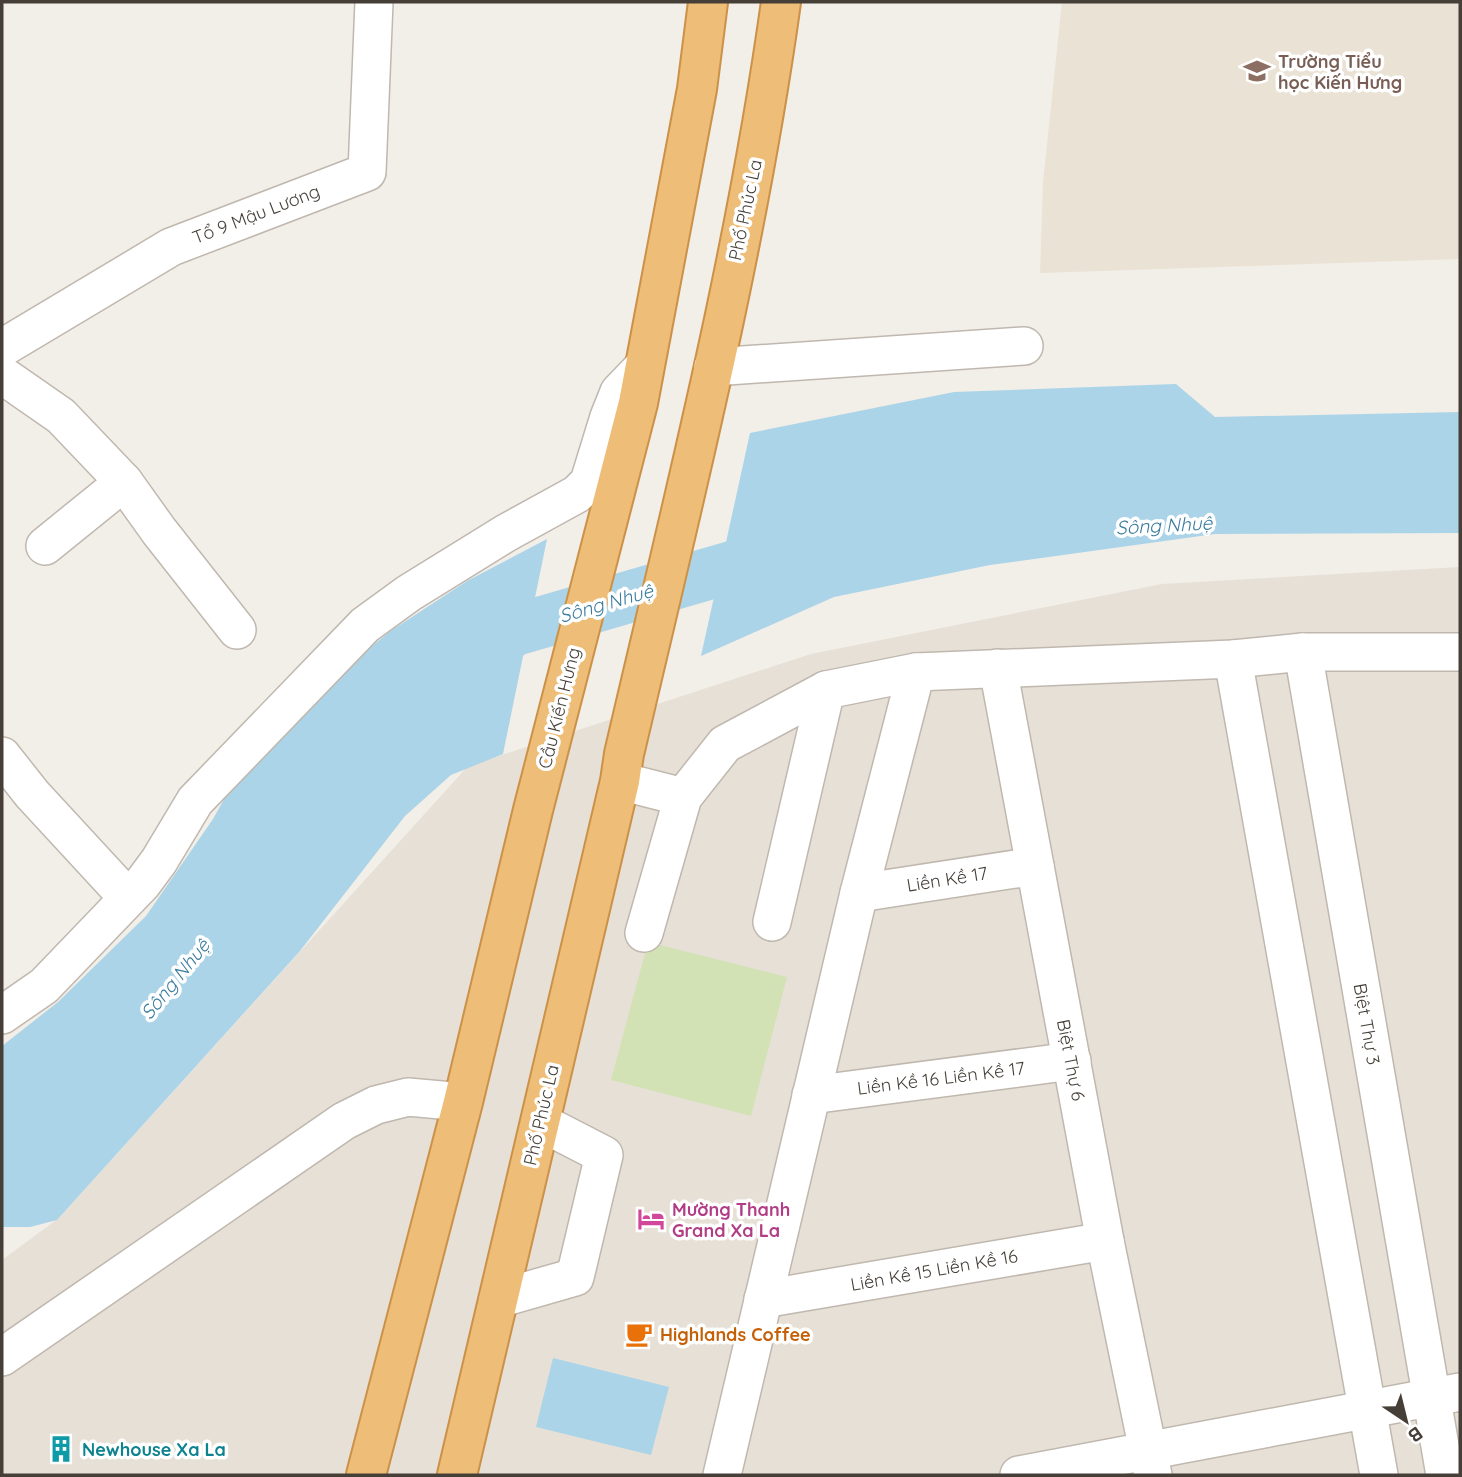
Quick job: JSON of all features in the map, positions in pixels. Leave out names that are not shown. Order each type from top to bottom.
[{"type":"highway","points":[[645,365],[697,89],[708,2]]},
{"type":"highway","name":"Phố Phúc La","points":[[457,1475],[702,418],[768,97],[781,2]]},
{"type":"highway","name":"Cầu Kiến Hưng","points":[[463,1102],[533,810],[638,403],[645,365]]},
{"type":"highway","points":[[366,1475],[463,1102]]},
{"type":"street","name":"Tổ 9 Mậu Lương","points":[[2,348],[172,247],[367,172],[374,2]]},
{"type":"street","points":[[713,367],[1024,346]]},
{"type":"street","points":[[2,1015],[44,986],[128,898],[154,870],[195,801],[365,625],[409,593],[506,533],[577,494],[589,482],[619,392],[645,365]]},
{"type":"street","points":[[2,375],[61,416],[124,482],[237,630]]},
{"type":"street","points":[[45,546],[124,482]]},
{"type":"street","points":[[645,933],[682,797],[725,744],[826,690],[916,673],[998,668],[1233,659],[1303,652],[1460,652]]},
{"type":"street","name":"Biệt Thự 3","points":[[1303,652],[1446,1394],[1446,1475]]},
{"type":"street","points":[[1233,659],[1378,1475]]},
{"type":"street","name":"Biệt Thự 6","points":[[998,668],[1105,1241],[1151,1463]]},
{"type":"street","points":[[722,1475],[859,893],[916,673]]},
{"type":"street","points":[[772,922],[826,690]]},
{"type":"street","points":[[2,756],[32,794],[128,898]]},
{"type":"street","points":[[622,768],[682,797]]},
{"type":"street","name":"Liền Kề 17","points":[[859,893],[1035,866]]},
{"type":"street","name":"Liền Kề 16 Liền Kề 17","points":[[811,1095],[1072,1061]]},
{"type":"street","points":[[3,1352],[344,1121],[376,1105],[408,1097],[463,1102]]},
{"type":"street","points":[[498,1299],[575,1277],[598,1182],[604,1155],[540,1122]]},
{"type":"street","name":"Liền Kề 15 Liền Kề 16","points":[[763,1299],[1105,1241]]},
{"type":"street","points":[[1019,1475],[1151,1463],[1367,1409],[1446,1394]]},
{"type":"shaded area","name":"Trường Tiểu học Kiến Hưng","points":[[1062,2],[1460,2],[1460,259],[1040,273],[1043,183]]},
{"type":"shaded area","points":[[1460,567],[1460,1475],[2,1475],[2,1260],[59,1218],[468,766],[811,654],[1162,584]]},
{"type":"green space","points":[[648,942],[787,977],[751,1116],[611,1080]]},
{"type":"water","points":[[1176,384],[1215,417],[1460,412],[1460,533],[1215,534],[990,565],[834,597],[701,656],[750,433],[954,392]]},
{"type":"water","points":[[547,539],[503,754],[451,775],[405,816],[300,951],[57,1220],[30,1227],[2,1227],[2,1046],[58,1002],[146,916],[213,819],[242,767],[321,689],[389,632],[467,581]]},
{"type":"water","points":[[553,1358],[669,1387],[651,1455],[536,1427]]},
{"type":"waterway","name":"Sông Nhuệ","points":[[467,660],[515,630],[790,550]]},
{"type":"place","name":"Trường Tiểu học Kiến Hưng","points":[[1257,71]]},
{"type":"place","name":"Mường Thanh Grand Xa La","points":[[651,1219]]},
{"type":"place","name":"Highlands Coffee","points":[[639,1334]]},
{"type":"place","name":"Newhouse Xa La","points":[[61,1449]]}]
